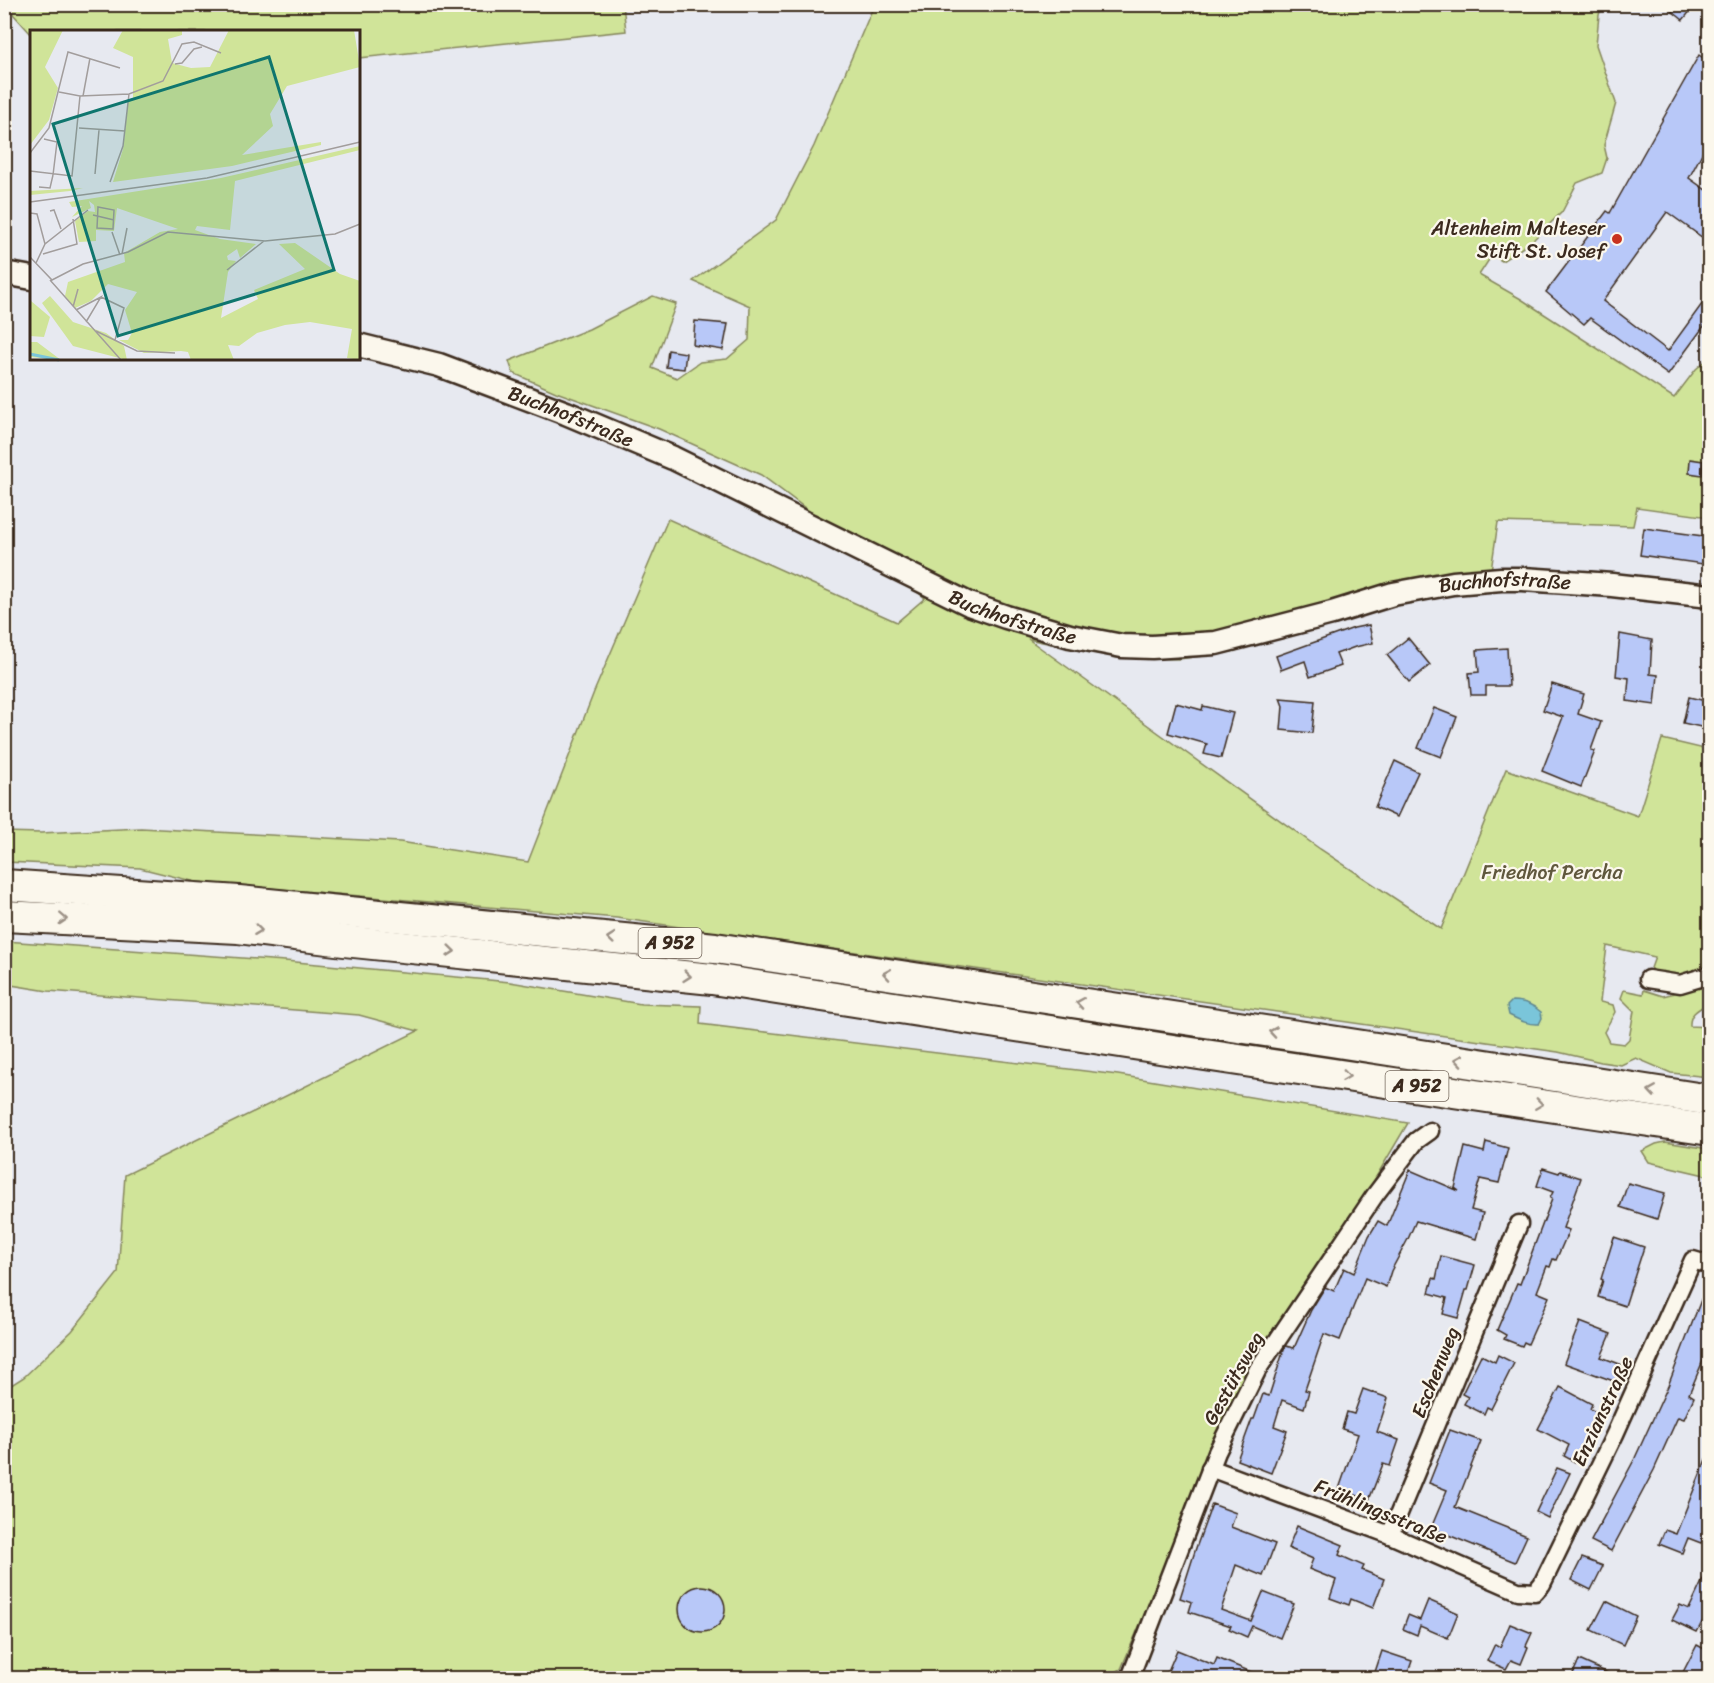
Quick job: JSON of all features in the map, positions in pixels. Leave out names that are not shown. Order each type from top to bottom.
[{"type":"highway","name":"A 952","points":[[4,885],[239,901],[715,948],[1710,1100]]},
{"type":"highway","name":"A 952","points":[[4,916],[238,928],[712,979],[1228,1059],[1710,1130]]},
{"type":"main road","points":[[4,273],[30,278]]},
{"type":"main road","name":"Buchhofstraße","points":[[360,345],[439,365],[566,413],[673,458],[969,604],[1070,636],[1122,646],[1152,647],[1216,643],[1332,613],[1393,594],[1453,583],[1501,579],[1612,585],[1710,596]]},
{"type":"street","points":[[1648,979],[1680,984],[1710,975]]},
{"type":"street","name":"Gestütsweg","points":[[1130,1678],[1210,1468],[1258,1369],[1375,1195],[1416,1141],[1430,1131]]},
{"type":"street","name":"Eschenweg","points":[[1390,1535],[1519,1224]]},
{"type":"street","name":"Enzianstraße","points":[[1535,1592],[1542,1584],[1615,1434],[1693,1260],[1710,1265]]},
{"type":"street","name":"Frühlingsstraße","points":[[1210,1468],[1390,1535],[1518,1591],[1535,1592]]},
{"type":"green space","points":[[5,5],[623,5],[626,31],[360,58],[360,30],[30,30],[30,33]]},
{"type":"green space","name":"Friedhof Percha","points":[[874,5],[1602,5],[1596,45],[1616,103],[1604,145],[1607,158],[1602,173],[1577,183],[1562,212],[1531,242],[1502,261],[1492,255],[1479,275],[1521,299],[1674,398],[1696,369],[1709,358],[1709,517],[1637,507],[1633,526],[1498,522],[1488,592],[1439,596],[1390,607],[1231,652],[1179,659],[1118,658],[1028,639],[1320,849],[1441,929],[1506,769],[1638,816],[1662,739],[1709,750],[1709,965],[1678,976],[1663,971],[1659,974],[1650,971],[1655,957],[1607,946],[1600,1002],[1613,1005],[1615,1012],[1604,1032],[1609,1042],[1624,1044],[1629,1039],[1634,1011],[1621,998],[1624,990],[1643,994],[1644,990],[1663,996],[1709,983],[1709,1003],[1693,1015],[1690,1026],[1709,1027],[1709,1077],[1671,1073],[1636,1058],[1621,1065],[1558,1052],[617,918],[196,882],[140,868],[5,862],[4,832],[41,833],[141,828],[400,842],[528,862],[594,692],[668,519],[897,622],[925,598],[761,475],[659,429],[556,392],[513,373],[509,361],[589,329],[653,296],[676,304],[652,368],[677,378],[700,362],[727,359],[749,340],[750,306],[693,281],[776,220],[814,146]]},
{"type":"green space","points":[[5,941],[285,961],[510,982],[641,1004],[701,1006],[700,1024],[1118,1075],[1408,1123],[1337,1243],[1263,1346],[1215,1447],[1121,1669],[1106,1678],[5,1678],[5,1389],[24,1377],[72,1331],[118,1273],[125,1175],[418,1031],[359,1015],[48,991],[5,984]]},
{"type":"green space","points":[[1665,1142],[1709,1149],[1709,1176],[1649,1162],[1642,1151]]},
{"type":"water","points":[[1512,1001],[1528,1004],[1541,1012],[1542,1018],[1539,1024],[1527,1023],[1509,1015],[1507,1006]]},
{"type":"building","points":[[1663,4],[1696,4],[1683,20]]},
{"type":"building","name":"Altenheim Malteser Stift St. Josef","points":[[1699,55],[1710,63],[1710,138],[1689,178],[1710,193],[1710,243],[1667,212],[1603,301],[1668,351],[1710,293],[1710,318],[1668,375],[1590,318],[1584,324],[1546,292],[1607,211],[1610,213]]},
{"type":"building","points":[[695,321],[728,324],[723,350],[693,345]]},
{"type":"building","points":[[668,350],[686,353],[684,369],[666,367]]},
{"type":"building","points":[[1690,459],[1703,461],[1702,475],[1689,473]]},
{"type":"building","points":[[1644,528],[1710,537],[1710,565],[1640,555]]},
{"type":"building","points":[[1369,625],[1373,643],[1336,654],[1341,666],[1310,677],[1305,661],[1281,670],[1276,656],[1354,628]]},
{"type":"building","points":[[1620,634],[1652,640],[1650,674],[1658,675],[1655,705],[1627,701],[1629,678],[1616,676]]},
{"type":"building","points":[[1408,638],[1430,665],[1409,682],[1387,655]]},
{"type":"building","points":[[1507,648],[1509,686],[1486,686],[1486,695],[1471,695],[1469,673],[1479,672],[1477,650]]},
{"type":"building","points":[[1552,684],[1584,694],[1578,714],[1601,722],[1591,750],[1595,751],[1581,787],[1542,771],[1563,717],[1543,710]]},
{"type":"building","points":[[1689,697],[1710,702],[1710,729],[1683,723]]},
{"type":"building","points":[[1280,698],[1315,701],[1312,733],[1281,730],[1283,706]]},
{"type":"building","points":[[1176,703],[1202,710],[1203,706],[1233,713],[1221,758],[1204,754],[1207,744],[1168,733]]},
{"type":"building","points":[[1434,708],[1457,717],[1441,757],[1418,748]]},
{"type":"building","points":[[1395,761],[1418,772],[1397,817],[1375,807]]},
{"type":"building","points":[[1486,1142],[1508,1148],[1499,1183],[1480,1179],[1471,1210],[1483,1213],[1476,1239],[1416,1221],[1391,1271],[1386,1287],[1365,1278],[1340,1340],[1324,1334],[1305,1390],[1309,1391],[1304,1408],[1282,1400],[1274,1426],[1287,1431],[1271,1473],[1237,1460],[1263,1394],[1269,1396],[1284,1349],[1286,1346],[1294,1348],[1311,1310],[1325,1287],[1334,1291],[1344,1268],[1354,1273],[1369,1236],[1378,1221],[1387,1226],[1410,1170],[1459,1191],[1455,1188],[1465,1147],[1484,1152]]},
{"type":"building","points":[[1543,1168],[1581,1178],[1563,1228],[1569,1230],[1556,1260],[1553,1259],[1550,1267],[1547,1266],[1537,1292],[1549,1297],[1528,1344],[1524,1342],[1522,1346],[1504,1339],[1506,1335],[1497,1330],[1517,1283],[1520,1284],[1552,1199],[1550,1198],[1553,1192],[1537,1186]]},
{"type":"building","points":[[1628,1183],[1665,1193],[1657,1219],[1620,1207]]},
{"type":"building","points":[[1614,1237],[1644,1247],[1625,1306],[1598,1297]]},
{"type":"building","points":[[1441,1256],[1475,1265],[1458,1318],[1443,1314],[1447,1298],[1429,1293],[1433,1278],[1436,1279]]},
{"type":"building","points":[[1709,1279],[1710,1344],[1689,1394],[1694,1397],[1684,1419],[1678,1417],[1654,1470],[1611,1551],[1591,1541],[1634,1460],[1668,1386]]},
{"type":"building","points":[[1580,1322],[1611,1334],[1601,1357],[1625,1366],[1619,1383],[1564,1363]]},
{"type":"building","points":[[1481,1355],[1495,1362],[1498,1355],[1514,1363],[1491,1409],[1487,1407],[1484,1414],[1464,1404],[1468,1397],[1462,1394]]},
{"type":"building","points":[[1560,1387],[1592,1404],[1590,1409],[1603,1416],[1586,1448],[1583,1447],[1575,1462],[1564,1456],[1569,1445],[1538,1429]]},
{"type":"building","points":[[1363,1389],[1388,1398],[1377,1432],[1399,1440],[1390,1466],[1383,1464],[1369,1500],[1339,1489],[1358,1434],[1342,1429],[1347,1412],[1354,1414]]},
{"type":"building","points":[[1450,1430],[1481,1441],[1455,1507],[1527,1536],[1515,1562],[1431,1528],[1447,1490],[1429,1483]]},
{"type":"building","points":[[1709,1452],[1710,1524],[1701,1543],[1688,1538],[1682,1553],[1659,1544],[1665,1530],[1676,1534]]},
{"type":"building","points":[[1557,1468],[1570,1473],[1548,1518],[1536,1512]]},
{"type":"building","points":[[1212,1504],[1236,1513],[1231,1527],[1275,1544],[1263,1576],[1236,1565],[1221,1610],[1251,1621],[1263,1592],[1294,1604],[1280,1638],[1252,1626],[1247,1637],[1229,1629],[1231,1626],[1189,1612],[1192,1602],[1180,1598]]},
{"type":"building","points":[[1297,1526],[1343,1545],[1339,1555],[1364,1566],[1362,1570],[1384,1579],[1373,1608],[1351,1599],[1349,1605],[1330,1598],[1336,1580],[1309,1569],[1313,1559],[1288,1548]]},
{"type":"building","points":[[1582,1558],[1603,1566],[1591,1590],[1571,1580]]},
{"type":"building","points":[[1710,1565],[1710,1607],[1697,1632],[1672,1620],[1680,1605],[1689,1609]]},
{"type":"building","points":[[702,1586],[718,1593],[725,1609],[718,1625],[702,1632],[686,1625],[679,1609],[686,1593]]},
{"type":"building","points":[[1428,1600],[1458,1613],[1448,1638],[1420,1626],[1417,1635],[1403,1629],[1408,1615],[1420,1620]]},
{"type":"building","points":[[1606,1601],[1636,1616],[1623,1645],[1591,1630]]},
{"type":"building","points":[[1510,1624],[1532,1633],[1521,1664],[1511,1660],[1506,1669],[1487,1661],[1495,1644],[1500,1647]]},
{"type":"building","points":[[1697,1645],[1710,1652],[1710,1678],[1680,1678]]},
{"type":"building","points":[[1177,1650],[1214,1665],[1217,1658],[1266,1678],[1165,1678]]},
{"type":"building","points":[[1382,1651],[1412,1661],[1406,1678],[1373,1678]]},
{"type":"building","points":[[1579,1660],[1619,1678],[1571,1678]]},
{"type":"place","name":"Altenheim Malteser Stift St. Josef","points":[[1617,239]]}]
